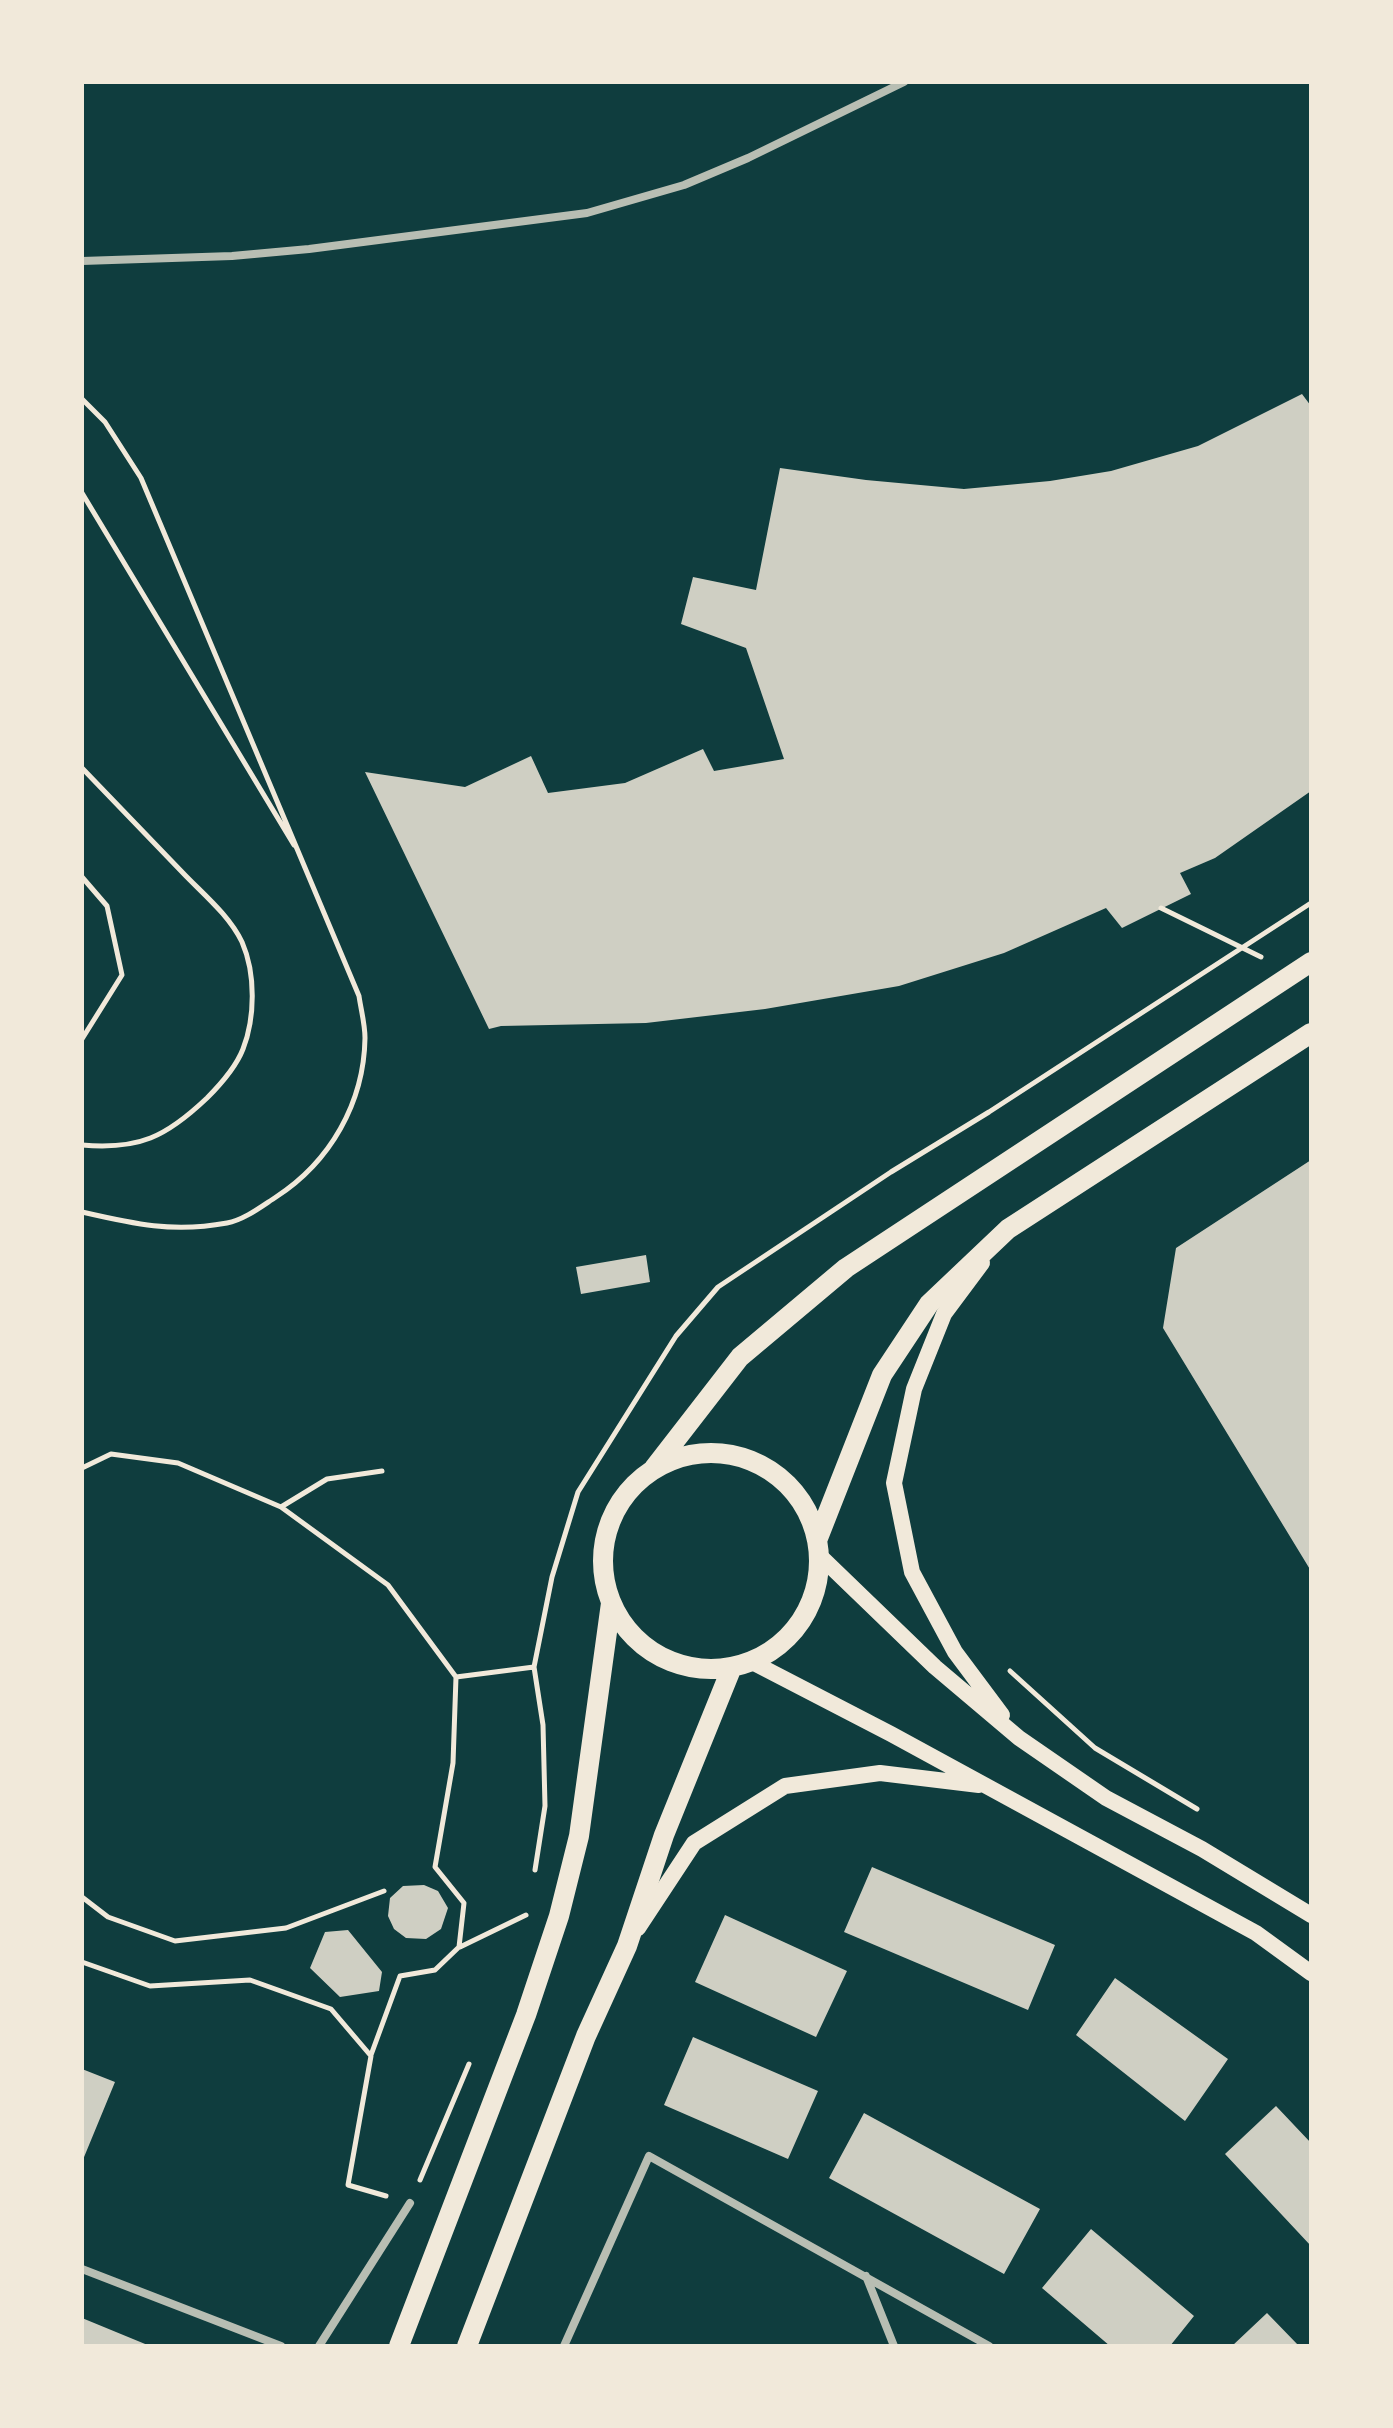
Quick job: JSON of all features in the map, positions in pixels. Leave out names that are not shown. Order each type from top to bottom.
[{"type":"main road","points":[[654,1468],[740,1357],[846,1268],[1311,962]]},
{"type":"main road","points":[[1311,1033],[1008,1229],[929,1304],[882,1375],[819,1547],[818,1583],[813,1596],[795,1630],[775,1649],[742,1664],[703,1669],[674,1663],[647,1649],[626,1629],[611,1603],[604,1578],[603,1550],[609,1524],[622,1498],[654,1468],[686,1454],[721,1452],[754,1460],[784,1478],[805,1505],[819,1547],[935,1667],[1019,1738],[1106,1798],[1202,1849],[1311,1915]]},
{"type":"main road","points":[[1008,1229],[944,1314],[914,1389],[894,1483],[912,1572],[955,1652],[1019,1738]]},
{"type":"main road","points":[[399,2346],[526,2015],[559,1916],[579,1836],[611,1603]]},
{"type":"main road","points":[[742,1664],[987,1786],[1256,1933],[1311,1973]]},
{"type":"main road","points":[[467,2346],[586,2036],[627,1946],[664,1835],[742,1664]]},
{"type":"main road","points":[[627,1946],[694,1843],[785,1786],[880,1773],[987,1786]]},
{"type":"street","points":[[82,261],[232,256],[309,249],[587,213],[684,185],[748,158],[904,82]]},
{"type":"street","points":[[564,2346],[649,2156],[989,2346]]},
{"type":"street","points":[[319,2346],[410,2203]]},
{"type":"street","points":[[82,2269],[281,2346]]},
{"type":"street","points":[[866,2276],[894,2346]]},
{"type":"path","points":[[82,399],[105,422],[141,478],[359,996],[365,1035],[362,1071],[348,1116],[324,1154],[296,1184],[232,1222],[191,1228],[152,1227],[82,1212]]},
{"type":"path","points":[[82,493],[304,861]]},
{"type":"path","points":[[82,768],[221,913],[242,943],[250,973],[252,1010],[243,1051],[219,1085],[190,1113],[164,1132],[133,1145],[82,1145]]},
{"type":"path","points":[[82,877],[107,906],[122,975],[82,1039]]},
{"type":"path","points":[[1133,1017],[1311,903]]},
{"type":"path","points":[[1161,908],[1269,960]]},
{"type":"path","points":[[82,1468],[111,1454],[178,1463],[281,1507],[388,1585],[456,1677],[453,1763],[435,1867],[464,1903],[459,1947]]},
{"type":"path","points":[[281,1507],[327,1479],[382,1471]]},
{"type":"path","points":[[456,1677],[534,1667],[543,1725],[545,1806],[532,1883]]},
{"type":"path","points":[[1006,1668],[1095,1748],[1200,1811]]},
{"type":"path","points":[[82,1897],[108,1917],[175,1941],[286,1928],[384,1891]]},
{"type":"path","points":[[473,2057],[410,2203],[348,2185],[371,2056],[400,1976],[435,1970],[459,1947],[528,1914],[523,1928]]},
{"type":"path","points":[[82,1962],[150,1986],[250,1980],[331,2009],[371,2056]]},
{"type":"building","points":[[1302,394],[1311,406],[1311,791],[1215,858],[1180,873],[1191,894],[1122,928],[1106,908],[1004,953],[899,986],[765,1009],[646,1023],[501,1026],[489,1029],[365,772],[465,787],[531,756],[548,793],[625,783],[703,749],[714,771],[784,759],[746,648],[681,624],[693,577],[756,590],[780,468],[964,489],[1050,481],[1111,471],[1198,446]]},
{"type":"building","points":[[1311,1160],[1311,1571],[1163,1328],[1176,1248]]},
{"type":"building","points":[[646,1255],[650,1282],[581,1294],[576,1267]]},
{"type":"building","points":[[872,1867],[1055,1945],[1028,2010],[844,1932]]},
{"type":"building","points":[[424,1885],[438,1891],[448,1908],[441,1929],[426,1939],[406,1938],[394,1929],[388,1916],[390,1898],[403,1886]]},
{"type":"building","points":[[725,1915],[847,1971],[816,2037],[695,1982]]},
{"type":"building","points":[[348,1930],[382,1972],[379,1991],[340,1997],[310,1968],[325,1932]]},
{"type":"building","points":[[1115,1978],[1228,2059],[1185,2121],[1076,2035]]},
{"type":"building","points":[[693,2037],[818,2091],[788,2159],[664,2105]]},
{"type":"building","points":[[82,2069],[115,2082],[82,2162]]},
{"type":"building","points":[[1276,2106],[1311,2143],[1311,2246],[1225,2154]]},
{"type":"building","points":[[864,2113],[1040,2209],[1004,2274],[829,2178]]},
{"type":"building","points":[[1091,2229],[1194,2316],[1170,2346],[1110,2346],[1042,2288]]},
{"type":"building","points":[[1267,2313],[1299,2346],[1232,2346]]},
{"type":"building","points":[[82,2318],[150,2346],[82,2346]]}]
